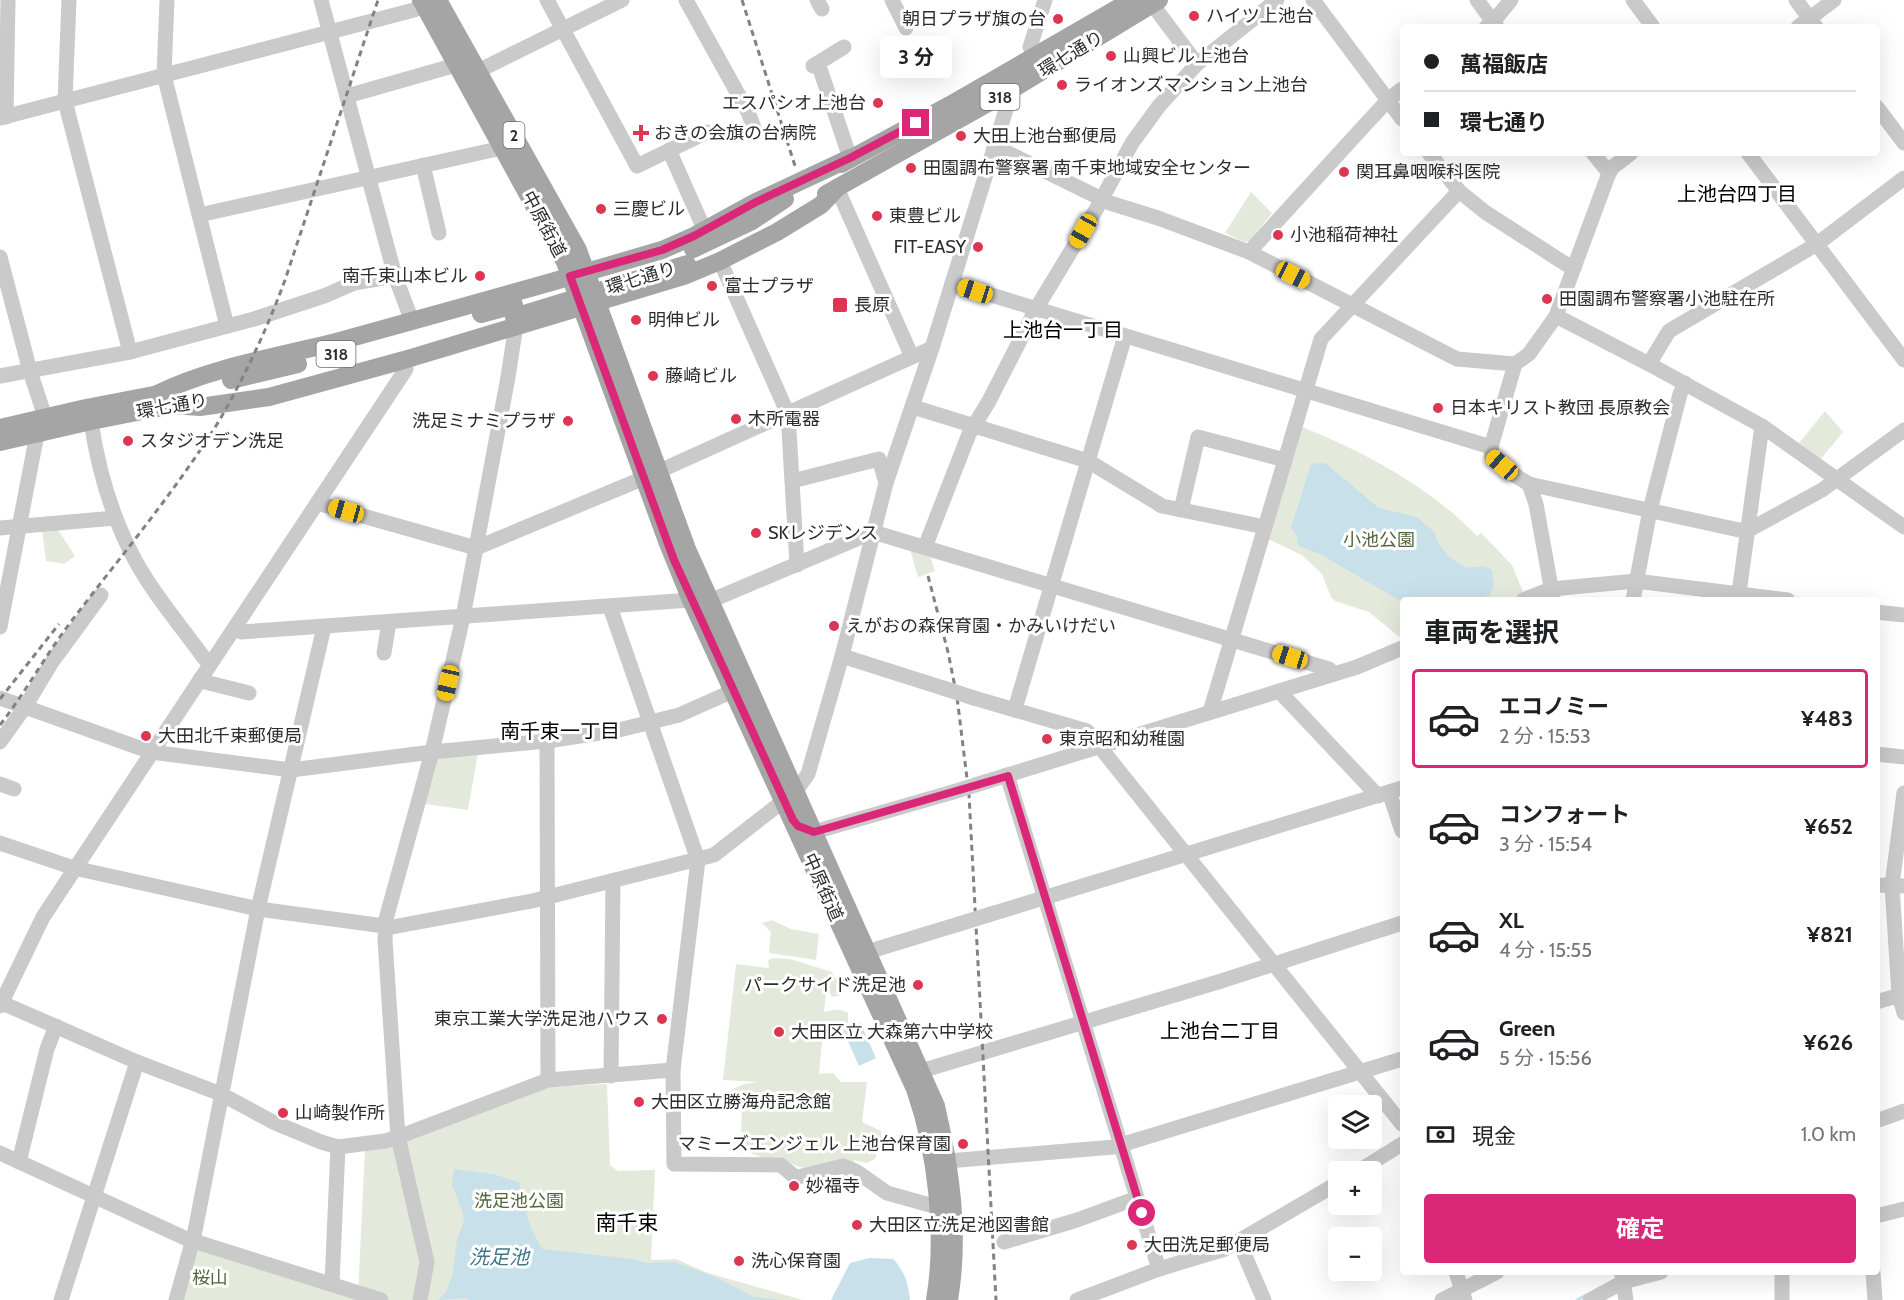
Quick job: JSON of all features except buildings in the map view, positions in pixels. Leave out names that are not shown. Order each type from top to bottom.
[{"type":"main road","name":"環七通り","points":[[685,259],[850,158],[950,105],[1132,0]]},
{"type":"main road","name":"中原街道","points":[[428,1],[456,65],[560,251],[578,274],[652,474],[691,600],[733,691],[790,796],[814,832],[936,1107],[941,1162],[953,1223],[948,1300]]},
{"type":"main road","name":"中原街道","points":[[428,1],[478,71],[578,250],[578,274]]},
{"type":"main road","name":"環七通り","points":[[0,428],[91,421],[236,394],[515,316],[727,247],[1006,93],[1156,2]]},
{"type":"main road","points":[[157,394],[221,371],[412,321],[662,250],[705,231],[756,202],[850,158]]},
{"type":"main road","points":[[172,405],[200,407],[270,397],[404,360],[515,316],[589,304],[684,276],[747,248],[821,205],[837,188]]},
{"type":"main road","name":"環七通り","points":[[0,442],[41,425],[157,394],[260,374],[515,316]]},
{"type":"main road","name":"中原街道","points":[[652,474],[710,601],[790,796],[793,820],[912,1083],[941,1162],[935,1300]]},
{"type":"street","points":[[8,0],[4,17],[3,118],[414,10],[428,1]]},
{"type":"street","points":[[69,0],[65,101],[130,352]]},
{"type":"street","points":[[167,0],[164,75],[227,326]]},
{"type":"street","points":[[321,0],[395,276],[412,321]]},
{"type":"street","points":[[547,0],[638,166],[707,132]]},
{"type":"street","points":[[478,71],[622,0]]},
{"type":"street","points":[[686,0],[747,112],[756,133]]},
{"type":"street","points":[[892,0],[906,28]]},
{"type":"street","points":[[1034,55],[1030,47],[1045,0]]},
{"type":"street","points":[[925,547],[973,426],[989,401],[1036,309],[1132,143],[1159,106],[1197,64],[1277,0]]},
{"type":"street","points":[[1313,0],[1400,116]]},
{"type":"street","points":[[1477,0],[1491,24]]},
{"type":"street","points":[[1493,24],[1511,0]]},
{"type":"street","points":[[1633,0],[1651,24]]},
{"type":"street","points":[[1796,0],[1808,24],[1834,0]]},
{"type":"street","points":[[1156,2],[1197,64]]},
{"type":"street","points":[[844,47],[815,64],[850,158]]},
{"type":"street","points":[[347,96],[456,65]]},
{"type":"street","points":[[1249,252],[1388,100],[1400,91]]},
{"type":"street","points":[[0,843],[74,868],[258,909],[392,927],[547,897],[714,855],[790,796],[808,774],[842,656],[886,483],[932,348],[1009,100],[1006,93]]},
{"type":"street","points":[[1880,111],[1904,142]]},
{"type":"street","points":[[994,146],[1101,199],[1249,252],[1457,359],[1515,364]]},
{"type":"street","points":[[199,215],[502,148]]},
{"type":"street","points":[[669,150],[705,231]]},
{"type":"street","points":[[1431,156],[1459,191],[1524,237],[1574,268]]},
{"type":"street","points":[[1595,156],[1609,173]]},
{"type":"street","points":[[1627,156],[1609,173],[1556,316],[1529,354],[1515,364],[1491,447],[1492,456],[1511,473],[1529,484],[1747,531],[1806,500],[1904,430]]},
{"type":"street","points":[[1750,156],[1904,360]]},
{"type":"street","points":[[423,165],[439,232]]},
{"type":"street","points":[[1649,364],[1669,331],[1817,244],[1904,178]]},
{"type":"street","points":[[837,188],[912,357]]},
{"type":"street","points":[[1210,712],[1321,339],[1459,191]]},
{"type":"street","points":[[0,257],[30,371],[41,425],[0,627]]},
{"type":"street","points":[[720,261],[788,414],[797,565]]},
{"type":"street","points":[[0,376],[130,352],[227,326],[324,296],[354,283],[395,276]]},
{"type":"street","points":[[952,283],[1491,447]]},
{"type":"street","points":[[420,1300],[427,1262],[398,1137],[385,940],[386,920],[432,752],[463,617],[508,377],[515,316]]},
{"type":"street","points":[[1556,316],[1762,426],[1904,527]]},
{"type":"street","points":[[1015,709],[1125,336]]},
{"type":"street","points":[[317,503],[477,548],[652,474],[932,348]]},
{"type":"street","points":[[404,360],[406,369],[43,917],[0,1004],[137,1062],[220,1094],[273,1122],[338,1146],[385,1141],[398,1137],[548,1080],[673,1070]]},
{"type":"street","points":[[1633,597],[1650,510],[1680,394],[1685,383]]},
{"type":"street","points":[[913,407],[1088,461],[1162,506],[1265,527]]},
{"type":"street","points":[[91,421],[95,448],[115,518],[142,572],[210,664]]},
{"type":"street","points":[[1529,484],[1536,504],[1552,595],[1636,581],[1738,597],[1762,426]]},
{"type":"street","points":[[1181,510],[1198,437],[1285,460]]},
{"type":"street","points":[[792,481],[879,459],[886,483]]},
{"type":"street","points":[[0,528],[115,518]]},
{"type":"street","points":[[710,601],[873,532],[1232,639],[1329,669],[1334,674]]},
{"type":"street","points":[[0,742],[25,707],[52,662],[101,595]]},
{"type":"street","points":[[235,627],[241,632],[691,600]]},
{"type":"street","points":[[610,607],[698,860],[673,1070],[674,1164],[781,1165],[795,1177],[843,1166],[887,1193],[938,1207]]},
{"type":"street","points":[[1880,612],[1904,615]]},
{"type":"street","points":[[384,653],[389,622]]},
{"type":"street","points":[[176,1300],[193,1241],[258,909],[324,627]]},
{"type":"street","points":[[793,820],[798,826],[814,832],[1008,776],[1334,674],[1400,649]]},
{"type":"street","points":[[842,656],[1087,731],[1400,1121]]},
{"type":"street","points":[[200,679],[249,693]]},
{"type":"street","points":[[0,698],[151,752],[291,770],[432,752],[547,741],[619,730],[679,715],[733,691]]},
{"type":"street","points":[[1279,691],[1390,792],[1400,824]]},
{"type":"street","points":[[547,741],[548,1080]]},
{"type":"street","points":[[1880,754],[1904,756]]},
{"type":"street","points":[[1008,776],[1160,1269]]},
{"type":"street","points":[[867,952],[1390,792]]},
{"type":"street","points":[[1904,793],[1891,885],[1904,1013]]},
{"type":"street","points":[[610,1076],[613,881]]},
{"type":"street","points":[[921,1071],[1218,982],[1400,924]]},
{"type":"street","points":[[1880,1001],[1901,994]]},
{"type":"street","points":[[19,1162],[47,1049],[56,1026]]},
{"type":"street","points":[[941,1162],[1114,1148],[1400,1060]]},
{"type":"street","points":[[61,1300],[137,1062]]},
{"type":"street","points":[[1880,1120],[1904,1111]]},
{"type":"street","points":[[1375,1161],[1400,1145]]},
{"type":"street","points":[[332,1283],[338,1146]]},
{"type":"street","points":[[0,1153],[193,1241],[381,1300]]},
{"type":"street","points":[[1077,1300],[1121,1292],[1160,1269],[1225,1249],[1328,1189]]},
{"type":"street","points":[[1004,1242],[1077,1220],[1137,1198]]},
{"type":"street","points":[[1880,1215],[1904,1209]]},
{"type":"street","points":[[1239,1242],[1264,1300]]},
{"type":"street","points":[[1457,1275],[1464,1295]]},
{"type":"street","points":[[1442,1300],[1464,1295],[1493,1275]]},
{"type":"street","points":[[1590,1300],[1622,1277],[1638,1275]]},
{"type":"street","points":[[1782,1275],[1782,1300]]},
{"type":"street","points":[[1874,1275],[1875,1300]]},
{"type":"street","points":[[1622,1277],[1626,1300]]},
{"type":"green space","points":[[1251,192],[1272,213],[1250,241],[1244,242],[1225,233]]},
{"type":"green space","points":[[1825,411],[1843,432],[1821,459],[1799,443]]},
{"type":"green space","name":"小池公園","points":[[1300,426],[1348,447],[1394,472],[1438,501],[1477,536],[1481,533],[1512,565],[1525,597],[1400,597],[1400,637],[1369,612],[1335,601],[1331,597],[1322,574],[1302,555],[1266,538]]},
{"type":"green space","points":[[57,528],[75,556],[64,564],[46,561],[42,529]]},
{"type":"green space","points":[[910,549],[930,555],[935,571],[918,577]]},
{"type":"green space","points":[[478,753],[468,810],[425,804],[436,759]]},
{"type":"green space","points":[[772,920],[791,929],[819,934],[816,960],[769,953],[771,932],[762,923]]},
{"type":"green space","points":[[772,958],[790,959],[832,972],[841,987],[842,995],[832,997],[823,981],[818,981],[826,992],[824,1012],[839,1010],[848,1013],[848,1024],[842,1029],[836,1032],[823,1030],[819,1074],[833,1073],[841,1082],[867,1082],[862,1122],[881,1131],[881,1142],[875,1159],[867,1163],[853,1160],[856,1164],[810,1169],[793,1164],[786,1159],[758,1156],[749,1152],[750,1149],[741,1150],[742,1098],[736,1096],[731,1090],[744,1084],[758,1082],[723,1080],[736,964],[769,968],[768,961]]},
{"type":"green space","name":"洗足池公園","points":[[607,1084],[610,1165],[618,1171],[655,1170],[651,1260],[676,1259],[708,1273],[803,1300],[179,1300],[196,1245],[358,1295],[365,1149],[404,1141],[548,1087]]},
{"type":"water","points":[[1325,463],[1379,508],[1417,517],[1434,532],[1449,557],[1467,568],[1484,566],[1492,570],[1494,585],[1489,596],[1400,597],[1400,601],[1320,554],[1298,546],[1297,537],[1291,528],[1311,464]]},
{"type":"water","points":[[860,1022],[876,1058],[859,1066],[843,1030]]},
{"type":"water","name":"洗足池","points":[[454,1169],[493,1174],[519,1182],[530,1226],[542,1249],[633,1259],[648,1263],[674,1262],[715,1277],[754,1297],[782,1300],[470,1300],[466,1298],[438,1300],[446,1292],[453,1273],[457,1239],[464,1221],[452,1185]]},
{"type":"water","points":[[869,1258],[893,1259],[905,1278],[910,1300],[831,1300],[850,1263]]},
{"type":"waterway","points":[[1577,1300],[1586,1295]]},
{"type":"railway","points":[[0,725],[70,623],[184,473],[219,421],[238,387],[285,280],[378,0]]},
{"type":"railway","points":[[742,0],[796,169]]},
{"type":"railway","points":[[928,576],[957,697],[969,795],[996,1300]]},
{"type":"railway","points":[[0,699],[59,624]]},
{"type":"place","name":"ハイツ上池台","points":[[1194,16]]},
{"type":"place","name":"朝日プラザ旗の台","points":[[1058,19]]},
{"type":"place","name":"山興ビル上池台","points":[[1111,56]]},
{"type":"place","name":"ライオンズマンション上池台","points":[[1062,85]]},
{"type":"place","name":"エスパシオ上池台","points":[[878,103]]},
{"type":"place","name":"おきの会旗の台病院","points":[[641,133]]},
{"type":"place","name":"大田上池台郵便局","points":[[961,136]]},
{"type":"place","name":"田園調布警察署 南千束地域安全センター","points":[[911,168]]},
{"type":"place","name":"関耳鼻咽喉科医院","points":[[1344,172]]},
{"type":"place","name":"三慶ビル","points":[[601,209]]},
{"type":"place","name":"東豊ビル","points":[[877,216]]},
{"type":"place","name":"小池稲荷神社","points":[[1278,235]]},
{"type":"place","name":"FIT-EASY","points":[[978,247]]},
{"type":"place","name":"南千束山本ビル","points":[[480,276]]},
{"type":"place","name":"富士プラザ","points":[[712,286]]},
{"type":"place","name":"田園調布警察署小池駐在所","points":[[1547,299]]},
{"type":"place","name":"長原","points":[[840,305]]},
{"type":"place","name":"明伸ビル","points":[[636,320]]},
{"type":"place","name":"藤崎ビル","points":[[653,376]]},
{"type":"place","name":"日本キリスト教団 長原教会","points":[[1438,408]]},
{"type":"place","name":"木所電器","points":[[736,419]]},
{"type":"place","name":"洗足ミナミプラザ","points":[[568,421]]},
{"type":"place","name":"スタジオデン洗足","points":[[128,441]]},
{"type":"place","name":"SKレジデンス","points":[[756,533]]},
{"type":"place","name":"えがおの森保育園・かみいけだい","points":[[834,626]]},
{"type":"place","name":"大田北千束郵便局","points":[[146,736]]},
{"type":"place","name":"東京昭和幼稚園","points":[[1047,739]]},
{"type":"place","name":"パークサイド洗足池","points":[[918,985]]},
{"type":"place","name":"東京工業大学洗足池ハウス","points":[[662,1019]]},
{"type":"place","name":"大田区立 大森第六中学校","points":[[779,1032]]},
{"type":"place","name":"大田区立勝海舟記念館","points":[[639,1102]]},
{"type":"place","name":"山崎製作所","points":[[283,1113]]},
{"type":"place","name":"マミーズエンジェル 上池台保育園","points":[[963,1144]]},
{"type":"place","name":"妙福寺","points":[[794,1186]]},
{"type":"place","name":"大田区立洗足池図書館","points":[[857,1225]]},
{"type":"place","name":"大田洗足郵便局","points":[[1132,1245]]},
{"type":"place","name":"洗心保育園","points":[[739,1261]]},
{"type":"district","name":"上池台四丁目","points":[[1737,194]]},
{"type":"district","name":"上池台一丁目","points":[[1063,330]]},
{"type":"district","name":"南千束一丁目","points":[[560,731]]},
{"type":"district","name":"上池台二丁目","points":[[1220,1031]]},
{"type":"district","name":"南千束","points":[[627,1222]]},
{"type":"route","points":[[916,123],[850,158],[756,202],[694,236],[662,250],[570,276],[674,560],[783,801],[798,826],[814,832],[1008,776],[1142,1213]]},
{"type":"park label","name":"桜山","points":[[210,1278]]}]
